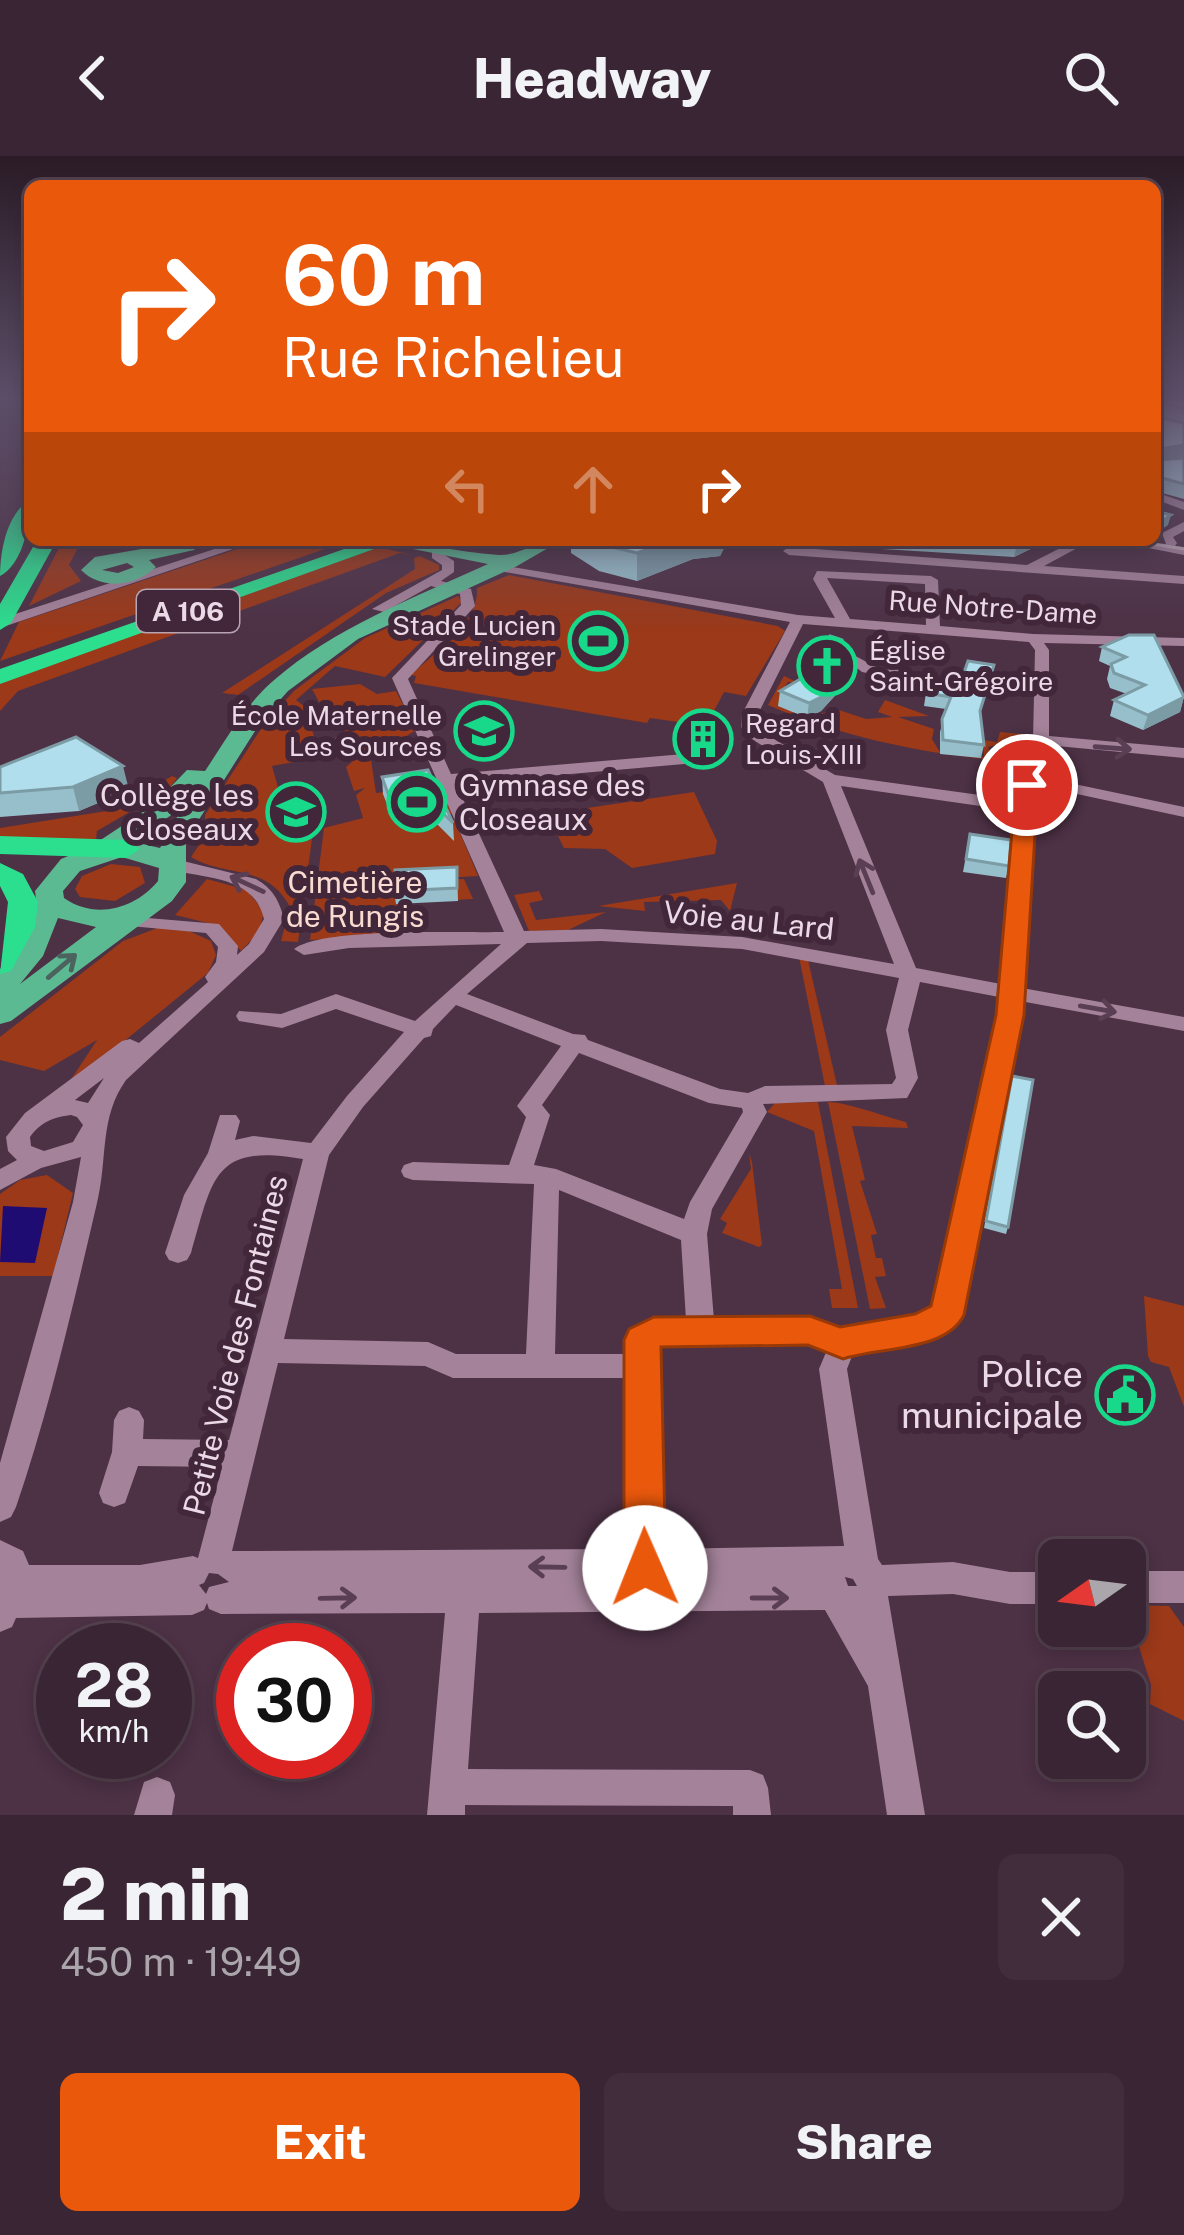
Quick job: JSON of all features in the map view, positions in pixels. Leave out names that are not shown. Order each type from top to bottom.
[{"type":"highway","points":[[0,570],[24,519]]},
{"type":"highway","points":[[0,622],[43,546]]},
{"type":"highway","name":"A 106","points":[[5,670],[363,546]]},
{"type":"highway","points":[[0,844],[102,852]]},
{"type":"highway","points":[[0,861],[28,869],[50,896]]},
{"type":"highway","points":[[0,872],[19,886],[24,904],[20,929],[0,964]]},
{"type":"main road","points":[[91,573],[95,564],[131,566],[191,546]]},
{"type":"main road","points":[[395,546],[436,554],[511,558]]},
{"type":"main road","points":[[409,546],[511,558]]},
{"type":"main road","points":[[0,988],[28,956],[65,868],[102,852],[178,798],[242,707],[272,678],[379,609],[540,546]]},
{"type":"main road","points":[[0,1014],[122,916],[167,891],[174,877],[169,849],[253,716],[280,686],[339,641],[444,586]]},
{"type":"main road","points":[[102,852],[156,854],[172,864]]},
{"type":"main road","points":[[50,896],[76,916],[122,916]]},
{"type":"street","points":[[1180,546],[1166,536],[1184,526]]},
{"type":"street","points":[[53,604],[131,566],[223,546]]},
{"type":"street","points":[[0,622],[232,546]]},
{"type":"street","points":[[1030,568],[1075,546]]},
{"type":"street","points":[[789,551],[1184,580]]},
{"type":"street","points":[[379,609],[448,572],[449,564],[436,554]]},
{"type":"street","points":[[511,558],[581,581]]},
{"type":"street","points":[[511,558],[581,581]]},
{"type":"street","points":[[53,604],[85,586],[91,573]]},
{"type":"street","points":[[843,619],[820,579],[822,574],[931,580],[933,628]]},
{"type":"street","name":"Rue Notre-Dame","points":[[581,581],[796,627],[843,619],[1033,638],[1184,642]]},
{"type":"street","points":[[444,586],[468,596],[465,610],[400,678],[518,941]]},
{"type":"street","points":[[796,627],[750,714],[749,728],[756,735],[830,779],[1026,807]]},
{"type":"street","points":[[906,1815],[884,1680],[849,1580],[853,1505],[833,1369],[843,1344],[855,1336],[921,1328],[946,1315],[1013,992],[1028,779],[1032,752],[1042,740],[1042,650],[1033,638]]},
{"type":"street","points":[[850,656],[867,669],[945,683]]},
{"type":"street","points":[[1042,740],[1184,753]]},
{"type":"street","points":[[449,779],[684,760]]},
{"type":"street","points":[[454,997],[717,1097],[749,1101],[765,1094],[891,1094],[904,1088],[897,1030],[910,979],[830,779]]},
{"type":"street","points":[[1028,779],[1184,812]]},
{"type":"street","points":[[0,1507],[49,1358],[78,1225],[96,1168],[100,1100],[118,1075],[257,948],[274,919],[272,902],[261,889],[172,864]]},
{"type":"street","points":[[0,1153],[23,1126],[210,982],[226,963],[228,946],[212,928],[122,916]]},
{"type":"street","name":"Voie au Lard","points":[[304,949],[349,941],[518,941],[577,936],[742,943],[1184,1024]]},
{"type":"street","name":"Petite Voie des Fontaines","points":[[210,1579],[317,1153],[346,1110],[454,997],[518,941]]},
{"type":"street","points":[[247,1016],[282,1022],[336,1001],[423,1031]]},
{"type":"street","points":[[518,1176],[538,1115],[529,1106],[577,1040]]},
{"type":"street","points":[[701,1331],[694,1234],[699,1209],[754,1112],[749,1101]]},
{"type":"street","points":[[45,1111],[79,1108],[95,1126]]},
{"type":"street","points":[[178,1253],[203,1171],[220,1152],[228,1120]]},
{"type":"street","points":[[23,1126],[18,1147],[61,1165],[76,1181],[78,1225]]},
{"type":"street","points":[[0,1181],[40,1160],[82,1148],[95,1126]]},
{"type":"street","points":[[220,1152],[267,1147],[317,1153]]},
{"type":"street","points":[[413,1171],[547,1175],[694,1234]]},
{"type":"street","points":[[540,1367],[547,1175]]},
{"type":"street","points":[[645,1568],[642,1340],[654,1332],[810,1330],[843,1344]]},
{"type":"street","points":[[267,1351],[428,1354],[453,1366],[640,1366]]},
{"type":"street","points":[[114,1492],[128,1436],[241,1454]]},
{"type":"street","points":[[7,1588],[645,1568],[849,1580]]},
{"type":"street","points":[[210,1579],[463,1598],[953,1578],[1038,1588]]},
{"type":"street","points":[[1146,1587],[1184,1587]]},
{"type":"street","points":[[463,1598],[447,1801],[750,1788],[752,1815]]},
{"type":"green space","points":[[60,546],[79,546],[69,565],[81,581],[29,606]]},
{"type":"green space","points":[[246,546],[334,546],[0,661],[19,622]]},
{"type":"green space","points":[[379,547],[412,555],[400,553],[18,691],[0,711],[0,683]]},
{"type":"green space","points":[[414,558],[439,565],[439,570],[386,593],[238,695],[222,693],[415,569]]},
{"type":"green space","name":"Stade Lucien Grelinger","points":[[509,575],[785,631],[746,696],[724,692],[706,726],[650,718],[647,723],[414,683],[416,676],[411,675],[464,624],[477,588]]},
{"type":"green space","points":[[458,596],[462,602],[385,677],[335,666],[296,700],[304,706],[318,748],[304,753],[305,760],[272,766],[291,834],[309,832],[312,839],[298,942],[281,941],[290,907],[281,893],[258,877],[191,857],[205,836],[205,815],[266,721],[295,690],[365,638]]},
{"type":"green space","points":[[784,676],[799,683],[788,682],[783,689],[807,718],[836,709],[866,719],[892,717],[878,712],[885,700],[929,716],[898,717],[934,729],[932,739],[940,753],[851,734],[768,705]]},
{"type":"green space","name":"Cimetière de Rungis","points":[[360,684],[377,694],[396,691],[416,730],[402,739],[403,750],[370,753],[376,793],[440,785],[452,814],[428,819],[455,821],[478,876],[397,881],[464,879],[473,899],[400,903],[399,936],[310,940],[324,828],[363,818],[356,795],[365,788],[354,791],[346,767],[352,762],[343,759],[339,749],[350,749],[338,745],[335,738],[344,733],[340,722],[329,720],[312,689]]},
{"type":"green space","points":[[1000,732],[1022,734],[1021,740],[988,747],[994,760],[952,755],[984,757],[983,740],[997,742]]},
{"type":"green space","points":[[172,776],[177,778],[169,789],[97,831],[96,840],[0,839],[0,828],[119,809]]},
{"type":"green space","points":[[694,792],[717,841],[715,854],[632,868],[605,849],[564,848],[547,814]]},
{"type":"green space","points":[[111,864],[140,867],[145,883],[115,901],[80,897],[75,889],[82,876]]},
{"type":"green space","points":[[207,879],[247,890],[264,912],[259,932],[241,951],[220,926],[175,915]]},
{"type":"green space","points":[[737,883],[730,911],[721,900],[644,902],[645,911],[598,906]]},
{"type":"green space","points":[[539,891],[543,900],[529,903],[536,920],[606,912],[568,930],[529,931],[514,895]]},
{"type":"green space","points":[[160,927],[185,929],[211,941],[216,955],[208,973],[74,1082],[70,1081],[97,1040],[44,1071],[0,1060],[0,1037],[123,941]]},
{"type":"green space","points":[[799,957],[808,960],[837,1085],[825,1086]]},
{"type":"green space","points":[[818,1102],[858,1308],[832,1308],[829,1289],[842,1289],[814,1131],[767,1112],[775,1103]]},
{"type":"green space","points":[[828,1102],[906,1122],[908,1128],[852,1126],[865,1180],[860,1181],[877,1234],[871,1235],[876,1258],[882,1258],[886,1276],[875,1277],[886,1308],[870,1309]]},
{"type":"green space","points":[[749,1153],[762,1245],[759,1247],[722,1233],[727,1223],[720,1219],[751,1169]]},
{"type":"green space","points":[[47,1175],[73,1193],[53,1276],[0,1276],[0,1194],[20,1180]]},
{"type":"green space","points":[[1144,1296],[1184,1306],[1184,1407],[1169,1367],[1151,1362],[1148,1356]]},
{"type":"green space","points":[[1146,1605],[1169,1606],[1184,1627],[1184,1721],[1150,1704],[1151,1685],[1139,1647],[1146,1647]]},
{"type":"shaded area","points":[[3,1206],[47,1208],[35,1263],[0,1262]]},
{"type":"building","points":[[607,546],[657,546],[637,553]]},
{"type":"building","points":[[1129,635],[1154,635],[1184,697],[1148,715],[1114,700],[1145,685],[1114,673],[1111,664],[1126,657],[1102,647]]},
{"type":"building","points":[[830,636],[842,640],[835,659],[854,662],[823,696],[809,703],[780,691],[802,678]]},
{"type":"building","points":[[968,661],[994,665],[980,711],[984,745],[943,740],[942,719],[951,697],[926,693],[931,678],[960,684]]},
{"type":"building","points":[[76,737],[123,766],[73,787],[0,793],[0,767]]},
{"type":"building","points":[[428,770],[453,823],[423,794],[390,799],[382,777]]},
{"type":"building","points":[[970,834],[1011,840],[1009,866],[966,859]]},
{"type":"building","points":[[457,867],[457,888],[394,891],[395,870]]},
{"type":"building","points":[[1012,1076],[1033,1080],[1008,1227],[986,1221]]},
{"type":"tram line","points":[[1161,545],[1184,549]]},
{"type":"place","name":"Stade Lucien Grelinger","points":[[598,641]]},
{"type":"place","name":"Église Saint-Grégoire","points":[[827,666]]},
{"type":"place","name":"École Maternelle Les Sources","points":[[484,731]]},
{"type":"place","name":"Regard Louis-XIII","points":[[703,739]]},
{"type":"place","name":"Gymnase des Closeaux","points":[[417,802]]},
{"type":"place","name":"Collège les Closeaux","points":[[296,812]]},
{"type":"place","name":"Police municipale","points":[[1125,1395]]},
{"type":"route","points":[[645,1568],[642,1340],[654,1332],[810,1330],[843,1344],[855,1336],[921,1328],[946,1315],[1010,1015],[1027,785]]}]
